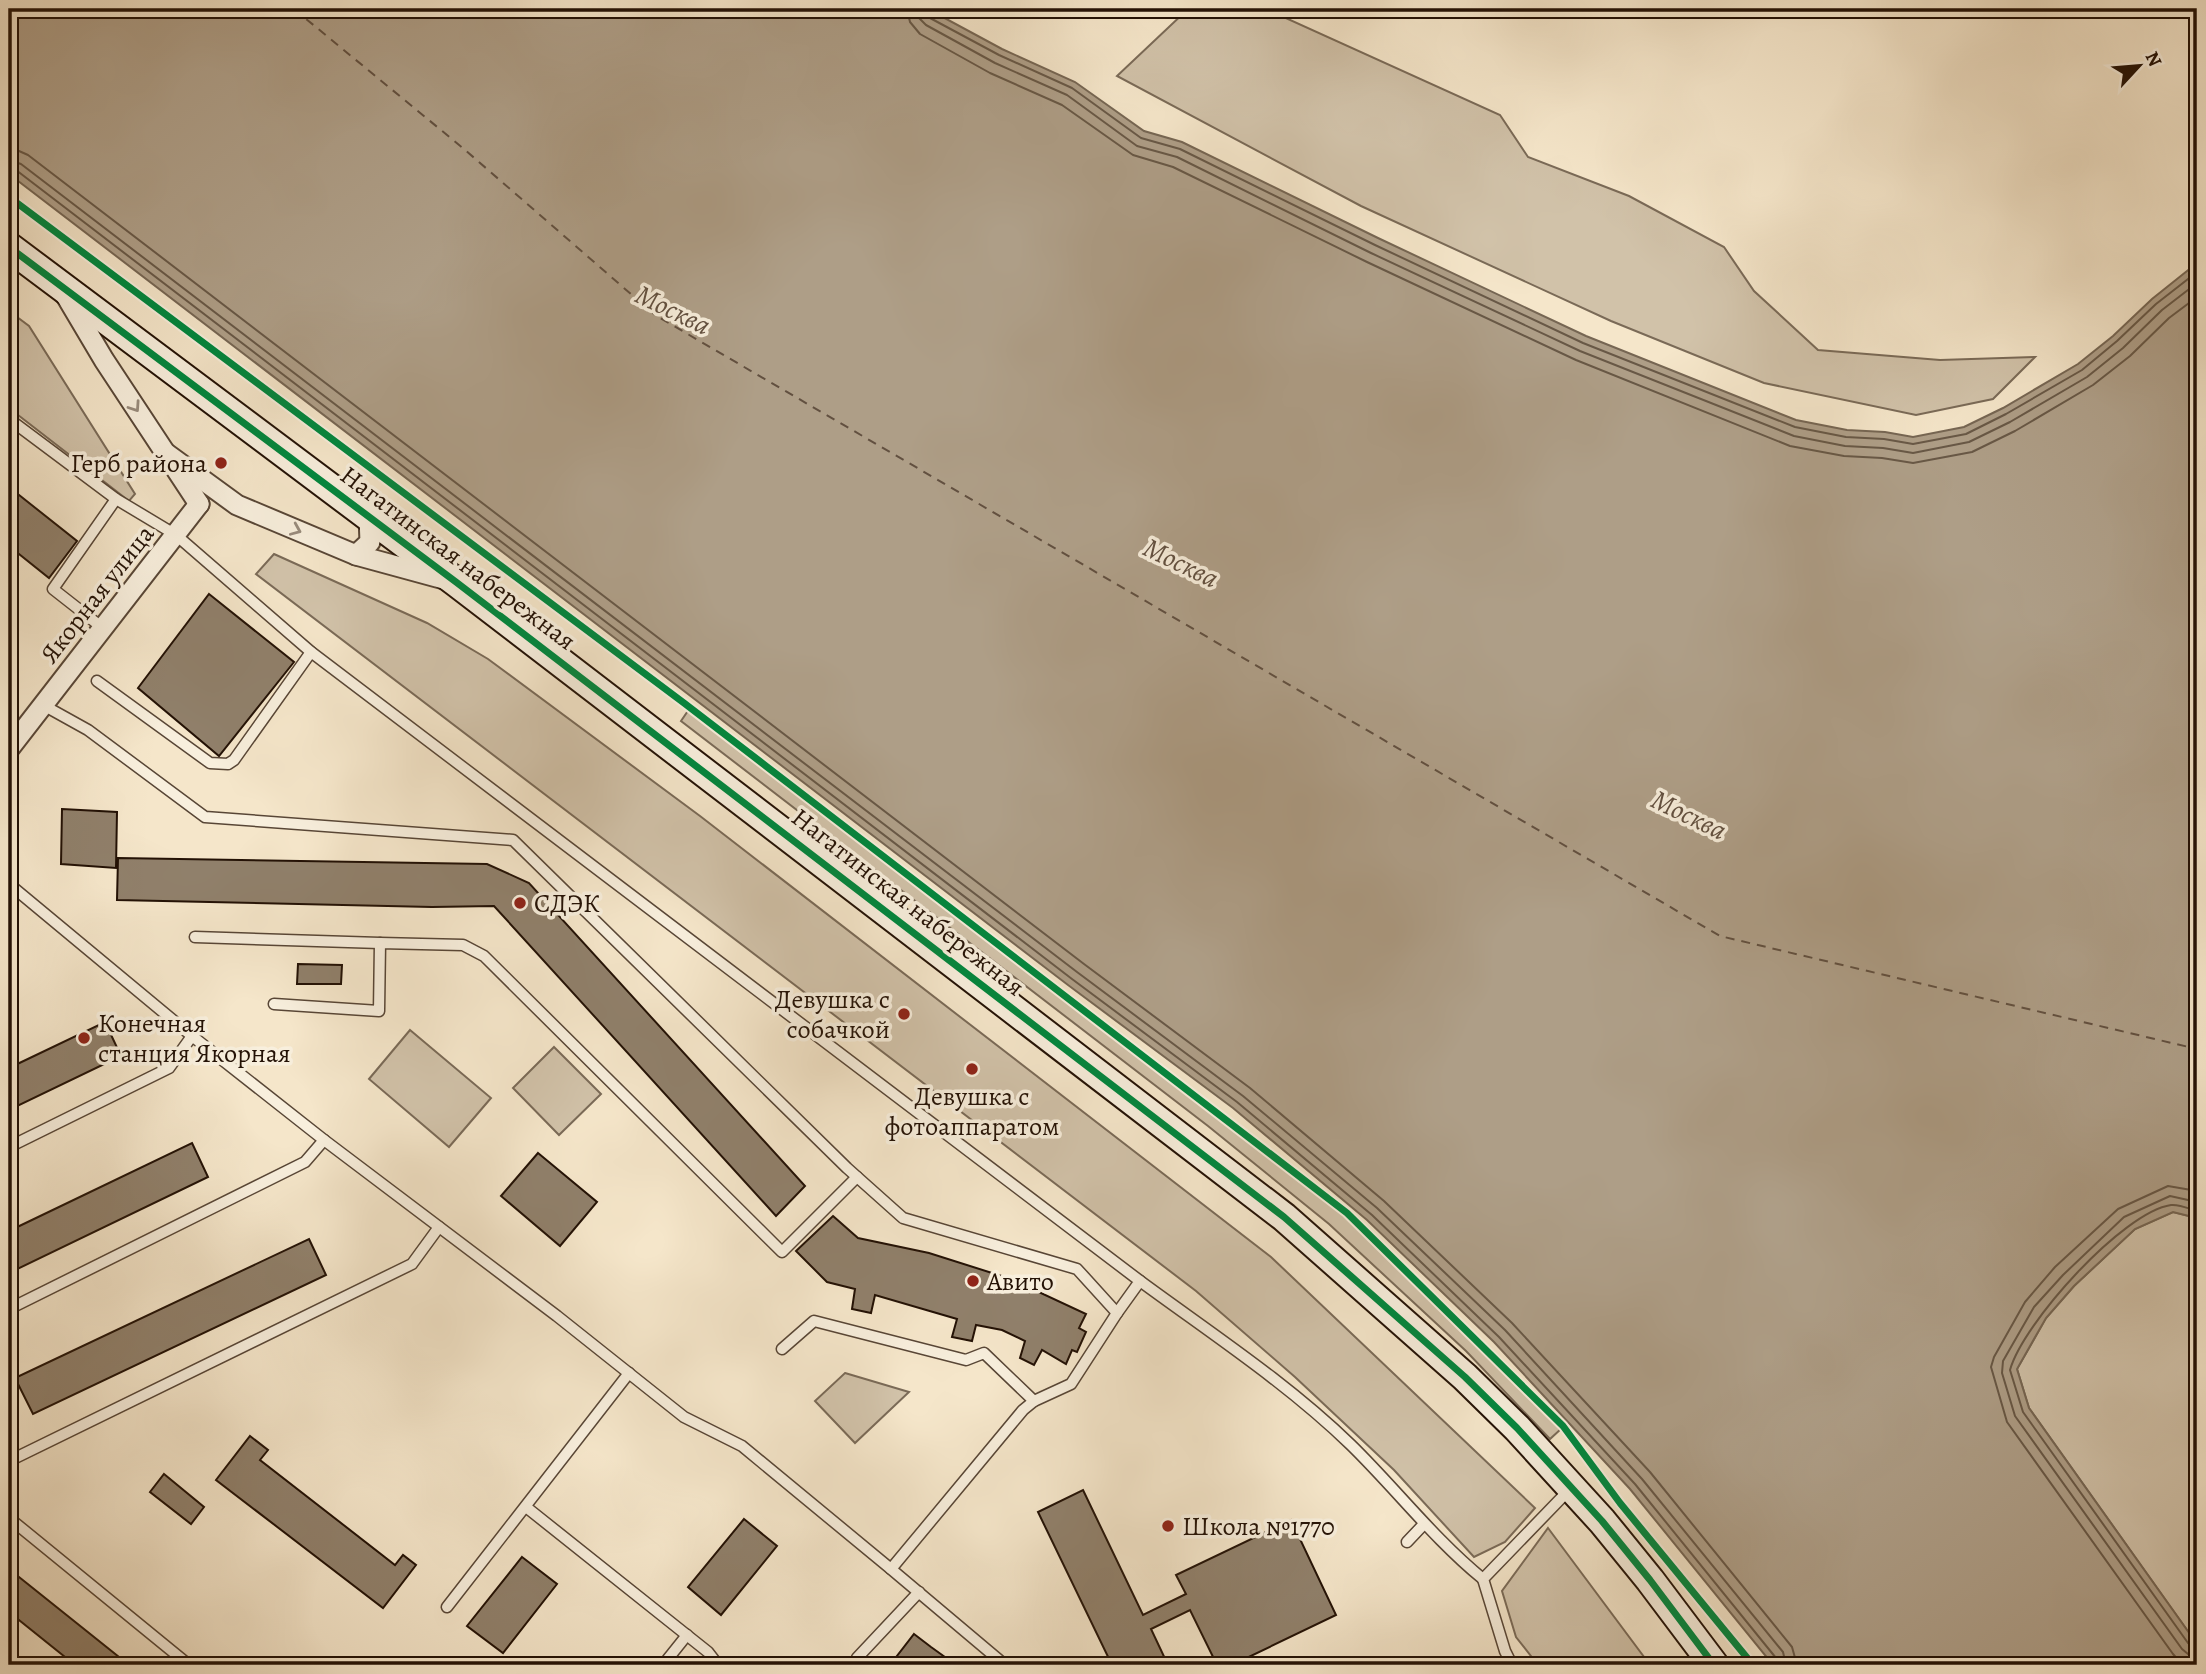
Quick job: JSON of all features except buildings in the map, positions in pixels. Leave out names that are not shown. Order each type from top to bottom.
[{"type":"street","name":"Нагатинская набережная","points":[[9,247],[456,582],[1284,1217],[1465,1377],[1517,1428],[1572,1487],[1650,1580],[1714,1665]]},
{"type":"street","points":[[61,287],[104,360],[199,504],[237,505]]},
{"type":"street","points":[[104,360],[104,345],[113,336],[132,340]]},
{"type":"street","points":[[167,454],[237,505],[356,555],[456,582]]},
{"type":"street","name":"Якорная улица","points":[[9,749],[199,504]]},
{"type":"street","points":[[356,555],[370,542],[369,517]]},
{"type":"lane","points":[[9,419],[116,499],[176,535],[311,652],[1140,1282],[1293,1393],[1351,1446],[1454,1556],[1483,1579],[1505,1651],[1512,1665]]},
{"type":"lane","points":[[104,629],[53,589],[116,499]]},
{"type":"lane","points":[[97,681],[210,764],[228,764],[234,760],[311,652]]},
{"type":"lane","points":[[43,705],[88,730],[205,817],[513,840],[857,1177],[903,1218],[1077,1269],[1116,1313]]},
{"type":"lane","points":[[9,884],[192,1036],[684,1417],[742,1446],[1005,1665]]},
{"type":"lane","points":[[195,937],[463,945],[484,956],[782,1252],[857,1177]]},
{"type":"lane","points":[[274,1004],[379,1011],[380,943]]},
{"type":"lane","points":[[9,1147],[169,1068],[192,1036]]},
{"type":"lane","points":[[9,1309],[305,1162],[324,1140]]},
{"type":"lane","points":[[9,1461],[412,1264],[439,1227]]},
{"type":"lane","points":[[891,1569],[1023,1410],[1034,1401],[1071,1384],[1116,1313],[1140,1282]]},
{"type":"lane","points":[[782,1349],[814,1321],[966,1360],[984,1353],[1034,1401]]},
{"type":"lane","points":[[447,1608],[629,1373]]},
{"type":"lane","points":[[1483,1579],[1572,1487]]},
{"type":"lane","points":[[526,1507],[708,1651],[718,1665]]},
{"type":"lane","points":[[9,1518],[189,1665]]},
{"type":"lane","points":[[1407,1542],[1424,1524]]},
{"type":"lane","points":[[856,1665],[857,1658],[919,1592]]},
{"type":"lane","points":[[663,1665],[687,1635]]},
{"type":"shaded area","points":[[1188,9],[1266,9],[1500,115],[1528,157],[1629,196],[1724,247],[1754,291],[1818,350],[1940,360],[2035,357],[1993,399],[1916,415],[1764,383],[1611,321],[1361,206],[1117,76]]},
{"type":"shaded area","points":[[9,311],[29,326],[135,494],[129,501],[9,408]]},
{"type":"shaded area","points":[[274,554],[427,623],[488,659],[700,816],[1271,1257],[1535,1508],[1505,1542],[1474,1557],[1394,1470],[1295,1377],[1196,1291],[256,574]]},
{"type":"shaded area","points":[[692,705],[1348,1216],[1562,1428],[1550,1439],[1466,1351],[1329,1224],[1208,1126],[681,721]]},
{"type":"shaded area","points":[[410,1030],[491,1098],[449,1147],[369,1079]]},
{"type":"shaded area","points":[[554,1047],[601,1094],[559,1135],[513,1088]]},
{"type":"shaded area","points":[[2173,1212],[2197,1218],[2197,1644],[2029,1408],[2017,1369],[2046,1318],[2074,1286],[2135,1229]]},
{"type":"shaded area","points":[[845,1373],[909,1392],[855,1443],[815,1401]]},
{"type":"shaded area","points":[[1548,1528],[1650,1665],[1538,1665],[1516,1637],[1502,1591]]},
{"type":"water","name":"Москва","points":[[9,9],[928,9],[1002,49],[1075,82],[1144,131],[1182,142],[1586,336],[1796,420],[1847,430],[1913,437],[1964,427],[2003,408],[2078,364],[2197,263],[2197,1218],[2173,1212],[2135,1229],[2074,1286],[2046,1318],[2017,1369],[2029,1408],[2197,1644],[2197,1665],[1773,1665],[1630,1489],[1494,1342],[1367,1220],[1233,1108],[1068,985],[9,174]]},
{"type":"ferry route","points":[[294,9],[464,149],[655,315],[1720,936],[2197,1049]]},
{"type":"cycle path","points":[[9,197],[684,703],[1347,1213],[1563,1426],[1620,1503],[1753,1665]]},
{"type":"cycle path","points":[[9,247],[456,582],[1284,1217],[1465,1377],[1517,1428],[1602,1521],[1714,1665]]},
{"type":"place","name":"Герб района","points":[[221,463]]},
{"type":"place","name":"СДЭК","points":[[520,903]]},
{"type":"place","name":"Девушка с собачкой","points":[[904,1014]]},
{"type":"place","name":"Конечная станция Якорная","points":[[84,1038]]},
{"type":"place","name":"Девушка с фотоаппаратом","points":[[972,1069]]},
{"type":"place","name":"Авито","points":[[973,1281]]},
{"type":"place","name":"Школа №1770","points":[[1168,1526]]}]
